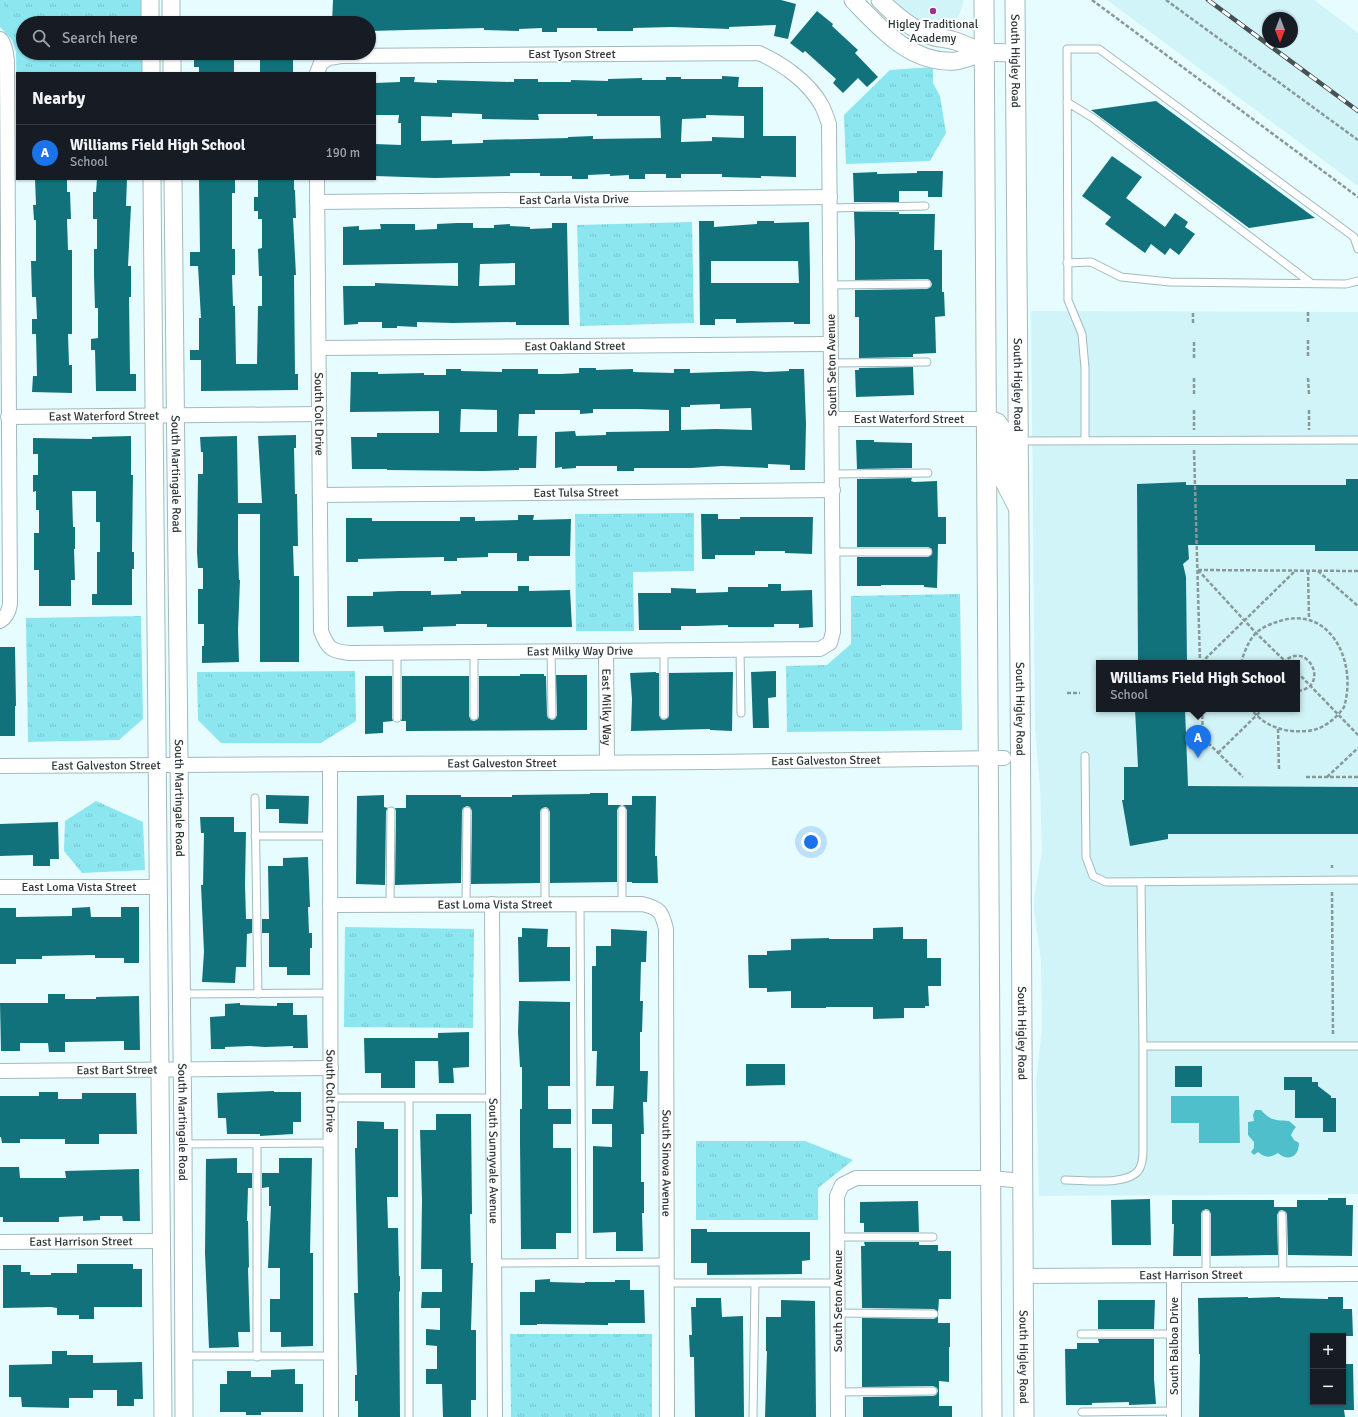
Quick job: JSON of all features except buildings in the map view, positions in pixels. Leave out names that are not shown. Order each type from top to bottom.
[{"type":"main road","points":[[984,0],[987,419],[995,758],[991,1178],[992,1417]]},
{"type":"main road","name":"South Higley Road","points":[[1015,0],[1021,751],[1021,1026],[1024,1417]]},
{"type":"main road","points":[[987,419],[997,423],[1002,430],[1004,480],[1019,508]]},
{"type":"street","points":[[150,0],[150,16]]},
{"type":"street","points":[[171,0],[171,16]]},
{"type":"street","points":[[853,0],[888,36],[905,48],[926,57],[942,61],[956,61],[984,53],[1016,53]]},
{"type":"street","points":[[880,0],[893,13],[916,30],[940,39],[954,40],[984,53]]},
{"type":"street","points":[[1,40],[6,50],[7,61],[4,179],[4,331],[8,417],[4,478],[10,604],[8,612],[2,620]]},
{"type":"street","name":"East Tyson Street","points":[[376,56],[759,53],[789,70],[811,91]]},
{"type":"street","points":[[151,60],[151,72]]},
{"type":"street","points":[[172,60],[172,72]]},
{"type":"street","name":"East Tyson Street","points":[[319,68],[328,60]]},
{"type":"street","name":"South Seton Avenue","points":[[811,91],[822,107],[829,124],[834,632],[830,644]]},
{"type":"street","name":"South Martingale Road","points":[[152,180],[163,1417]]},
{"type":"street","name":"South Martingale Road","points":[[173,180],[180,766],[184,1417]]},
{"type":"street","name":"South Colt Drive","points":[[317,180],[322,631],[325,641],[330,647]]},
{"type":"street","name":"East Carla Vista Drive","points":[[317,202],[830,203]]},
{"type":"street","name":"East Oakland Street","points":[[319,348],[831,344]]},
{"type":"street","name":"East Waterford Street","points":[[8,417],[319,414]]},
{"type":"street","name":"East Waterford Street","points":[[832,419],[987,419]]},
{"type":"street","name":"East Tulsa Street","points":[[320,495],[833,490]]},
{"type":"street","name":"East Milky Way Drive","points":[[330,647],[336,651],[349,653],[396,653],[820,649],[830,644]]},
{"type":"street","name":"East Milky Way","points":[[606,651],[607,762]]},
{"type":"street","name":"East Galveston Street","points":[[0,766],[710,762],[995,758]]},
{"type":"street","name":"South Colt Drive","points":[[330,764],[331,1417]]},
{"type":"street","name":"East Loma Vista Street","points":[[0,888],[159,887]]},
{"type":"street","name":"South Sunnyvale Avenue","points":[[492,904],[495,1417]]},
{"type":"street","name":"East Loma Vista Street","points":[[330,905],[642,904],[652,906],[659,910]]},
{"type":"street","name":"South Sinova Avenue","points":[[659,910],[663,916],[666,929],[667,1417]]},
{"type":"street","name":"East Bart Street","points":[[0,1070],[331,1068]]},
{"type":"street","name":"South Seton Avenue","points":[[838,1417],[837,1196],[842,1185],[856,1178],[991,1178]]},
{"type":"street","points":[[991,1178],[1023,1181]]},
{"type":"street","name":"East Harrison Street","points":[[0,1242],[161,1241]]},
{"type":"street","name":"East Harrison Street","points":[[1024,1276],[1358,1274]]},
{"type":"street","name":"South Balboa Drive","points":[[1174,1275],[1174,1414]]},
{"type":"lane","points":[[1084,441],[1084,368],[1082,334],[1068,300],[1067,49],[1099,49],[1354,237],[1358,249]]},
{"type":"lane","points":[[1067,102],[1094,118],[1311,283]]},
{"type":"lane","points":[[830,203],[925,206]]},
{"type":"lane","points":[[1067,263],[1091,262],[1121,277],[1170,282],[1346,284],[1358,281]]},
{"type":"lane","points":[[831,285],[927,284]]},
{"type":"lane","points":[[832,363],[927,362]]},
{"type":"lane","points":[[1018,442],[1358,440]]},
{"type":"lane","points":[[832,474],[928,474]]},
{"type":"lane","points":[[833,552],[928,552]]},
{"type":"lane","points":[[664,650],[664,715]]},
{"type":"lane","points":[[740,650],[741,713]]},
{"type":"lane","points":[[551,651],[552,715]]},
{"type":"lane","points":[[474,652],[474,716]]},
{"type":"lane","points":[[396,653],[396,718]]},
{"type":"lane","points":[[1084,756],[1086,857],[1093,876],[1106,882],[1358,880]]},
{"type":"lane","points":[[255,798],[258,994]]},
{"type":"lane","points":[[622,810],[622,904]]},
{"type":"lane","points":[[390,811],[390,904]]},
{"type":"lane","points":[[466,904],[467,811]]},
{"type":"lane","points":[[545,812],[545,904]]},
{"type":"lane","points":[[255,836],[330,836]]},
{"type":"lane","points":[[1065,1180],[1118,1181],[1130,1177],[1139,1170],[1142,1160],[1142,882]]},
{"type":"lane","points":[[580,904],[582,1262]]},
{"type":"lane","points":[[182,994],[330,993]]},
{"type":"lane","points":[[1143,1046],[1358,1046]]},
{"type":"lane","points":[[331,1098],[493,1098]]},
{"type":"lane","points":[[409,1098],[409,1417]]},
{"type":"lane","points":[[183,1144],[331,1143]]},
{"type":"lane","points":[[256,1144],[256,1356]]},
{"type":"lane","points":[[1206,1214],[1206,1275]]},
{"type":"lane","points":[[1282,1215],[1283,1275]]},
{"type":"lane","points":[[838,1237],[933,1237]]},
{"type":"lane","points":[[494,1263],[667,1262]]},
{"type":"lane","points":[[667,1283],[838,1283]]},
{"type":"lane","points":[[753,1417],[754,1283]]},
{"type":"lane","points":[[838,1312],[934,1314]]},
{"type":"lane","points":[[1081,1334],[1174,1334]]},
{"type":"lane","points":[[184,1356],[331,1356]]},
{"type":"lane","points":[[838,1392],[933,1391]]},
{"type":"lane","points":[[1082,1412],[1174,1414]]},
{"type":"path","points":[[1092,0],[1358,197]]},
{"type":"path","points":[[1166,0],[1358,140]]},
{"type":"path","points":[[1308,312],[1308,323]]},
{"type":"path","points":[[1193,313],[1193,325]]},
{"type":"path","points":[[1308,340],[1308,357]]},
{"type":"path","points":[[1194,341],[1194,358]]},
{"type":"path","points":[[1194,378],[1194,394]]},
{"type":"path","points":[[1308,378],[1308,394]]},
{"type":"path","points":[[1194,410],[1194,433]]},
{"type":"path","points":[[1309,410],[1309,424]]},
{"type":"path","points":[[1194,449],[1201,660]]},
{"type":"path","points":[[1198,570],[1358,571]]},
{"type":"path","points":[[1198,570],[1283,660]]},
{"type":"path","points":[[1204,660],[1295,571]]},
{"type":"path","points":[[1308,571],[1308,619]]},
{"type":"path","points":[[1318,571],[1358,606]]},
{"type":"path","points":[[1242,660],[1246,649],[1256,633],[1269,625],[1286,618],[1308,619],[1322,623],[1332,630]]},
{"type":"path","points":[[1288,660],[1293,656],[1303,657],[1308,659],[1314,667],[1315,672],[1313,682],[1306,689],[1300,690]]},
{"type":"path","points":[[1300,676],[1358,736]]},
{"type":"path","points":[[1067,693],[1080,693]]},
{"type":"path","points":[[1254,712],[1264,722],[1278,729],[1294,732],[1310,731],[1326,725],[1339,715],[1349,700]]},
{"type":"path","points":[[1202,712],[1202,738],[1243,777]]},
{"type":"path","points":[[1218,753],[1260,712]]},
{"type":"path","points":[[1278,729],[1279,771]]},
{"type":"path","points":[[1326,777],[1358,748]]},
{"type":"path","points":[[1306,777],[1358,777]]},
{"type":"path","points":[[1332,892],[1333,1038]]},
{"type":"shaded area","name":"Higley Traditional Academy","points":[[893,0],[963,0],[963,5],[958,17],[953,23],[944,28],[937,28],[928,26],[912,17]]},
{"type":"shaded area","points":[[1107,0],[1314,0],[1358,33],[1358,186]]},
{"type":"shaded area","points":[[1031,311],[1358,312],[1358,1194],[1039,1196],[1036,1082],[1042,1028],[1041,961],[1034,910],[1034,899],[1042,851],[1040,788],[1035,728]]},
{"type":"shaded area","points":[[1171,1096],[1239,1096],[1240,1143],[1199,1143],[1199,1123],[1171,1123]]},
{"type":"shaded area","points":[[1255,1110],[1261,1110],[1274,1119],[1289,1121],[1296,1127],[1291,1135],[1294,1140],[1299,1143],[1299,1148],[1295,1155],[1292,1157],[1286,1157],[1278,1153],[1268,1157],[1258,1152],[1254,1155],[1251,1152],[1254,1148],[1254,1142],[1248,1135],[1248,1122],[1254,1121],[1253,1115]]},
{"type":"green space","points":[[0,0],[143,0],[143,16],[16,16],[16,52],[12,40],[0,27]]},
{"type":"green space","points":[[3,0],[127,0],[130,5],[130,16],[16,16],[16,40],[10,31],[10,21]]},
{"type":"green space","points":[[16,60],[143,60],[143,72],[16,72]]},
{"type":"green space","points":[[23,60],[130,60],[126,72],[24,72]]},
{"type":"green space","points":[[933,67],[933,83],[940,96],[946,133],[930,161],[846,164],[844,115],[890,70]]},
{"type":"green space","points":[[692,222],[694,323],[580,326],[577,225]]},
{"type":"green space","points":[[694,513],[694,571],[633,572],[634,631],[576,631],[575,514]]},
{"type":"green space","points":[[960,594],[962,730],[787,732],[786,666],[827,665],[851,644],[851,596]]},
{"type":"green space","points":[[141,616],[143,719],[119,740],[28,742],[26,618]]},
{"type":"green space","points":[[355,671],[356,721],[321,743],[221,743],[198,720],[197,672]]},
{"type":"green space","points":[[96,801],[143,822],[145,870],[82,873],[64,851],[65,821]]},
{"type":"green space","points":[[345,927],[474,929],[473,1028],[344,1027]]},
{"type":"green space","points":[[696,1141],[805,1141],[853,1160],[818,1188],[818,1220],[696,1220]]},
{"type":"green space","points":[[510,1334],[652,1334],[652,1417],[511,1417]]},
{"type":"railway","points":[[1208,0],[1358,111]]},
{"type":"place","name":"Higley Traditional Academy","points":[[933,11]]},
{"type":"place","name":"Williams Field High School","points":[[1198,758]]}]
